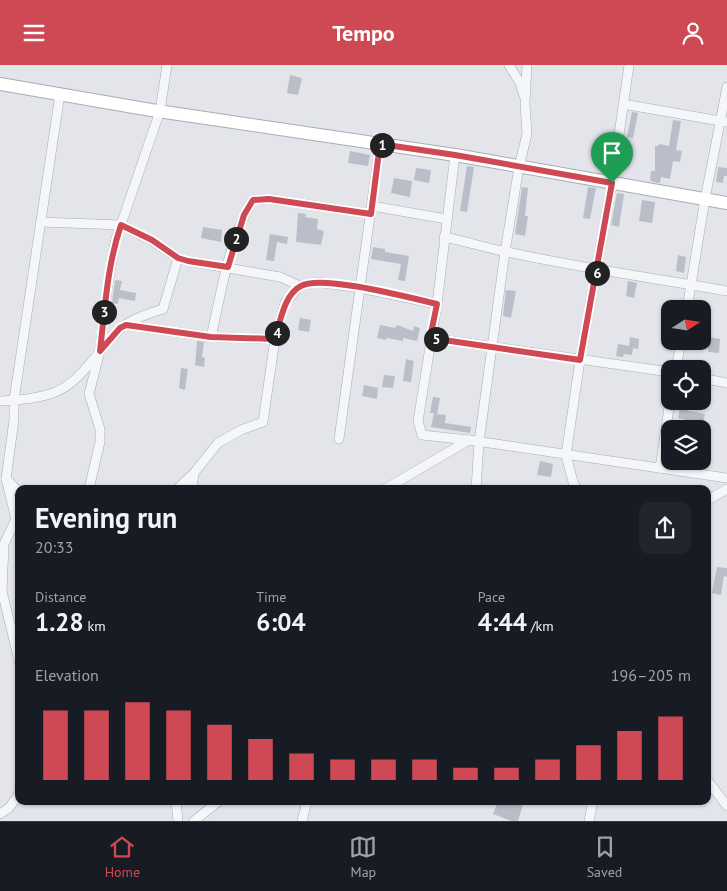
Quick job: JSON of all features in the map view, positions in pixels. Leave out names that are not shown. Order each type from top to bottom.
[{"type":"street","points":[[90,485],[100,442],[100,429],[89,394],[100,351],[115,242],[160,111],[167,65]]},
{"type":"street","points":[[509,65],[520,83],[526,103]]},
{"type":"street","points":[[476,485],[479,442],[505,252],[519,167],[527,134],[527,65]]},
{"type":"street","points":[[575,485],[566,455],[580,360],[598,270],[630,65]]},
{"type":"street","points":[[0,84],[160,111],[455,155],[727,203]]},
{"type":"street","points":[[689,300],[705,199],[724,122],[727,87]]},
{"type":"street","points":[[15,515],[6,479],[14,420],[14,400],[60,94]]},
{"type":"street","points":[[623,104],[724,122]]},
{"type":"street","points":[[339,439],[380,144]]},
{"type":"street","points":[[455,155],[437,304],[430,338],[418,426],[422,435],[469,439],[727,478]]},
{"type":"street","points":[[211,337],[228,267],[244,215],[253,200],[269,199],[446,219]]},
{"type":"street","points":[[41,222],[121,225],[152,240],[178,258],[280,277],[300,286]]},
{"type":"street","points":[[444,237],[476,243],[505,252],[598,270],[727,291]]},
{"type":"street","points":[[0,401],[36,398],[55,393],[78,376],[120,328],[143,315],[163,309],[178,258]]},
{"type":"street","points":[[181,485],[194,473],[218,443],[241,430],[263,422],[275,339],[285,303],[300,286],[317,282],[360,288],[437,304]]},
{"type":"street","points":[[126,325],[211,337],[275,339]]},
{"type":"street","points":[[430,338],[661,371]]},
{"type":"street","points":[[711,380],[727,383]]},
{"type":"street","points":[[660,468],[669,410]]},
{"type":"street","points":[[392,485],[469,439]]},
{"type":"street","points":[[192,485],[194,473]]},
{"type":"street","points":[[6,479],[15,488]]},
{"type":"street","points":[[711,498],[727,489]]},
{"type":"street","points":[[15,521],[4,544],[2,591],[15,645]]},
{"type":"street","points":[[711,785],[727,806]]},
{"type":"street","points":[[0,814],[9,808],[15,800]]},
{"type":"street","points":[[176,805],[178,821]]},
{"type":"street","points":[[194,821],[214,805]]},
{"type":"street","points":[[302,821],[306,805]]},
{"type":"street","points":[[589,821],[591,805]]},
{"type":"building","points":[[290,75],[302,78],[298,95],[287,93]]},
{"type":"building","points":[[632,112],[638,113],[633,138],[627,137]]},
{"type":"building","points":[[673,120],[681,121],[676,150],[682,151],[680,162],[673,161],[670,179],[661,177],[660,183],[653,182],[650,180],[651,171],[655,171],[655,146],[659,144],[669,146]]},
{"type":"building","points":[[350,151],[370,155],[368,166],[348,163]]},
{"type":"building","points":[[467,166],[474,167],[467,212],[460,211]]},
{"type":"building","points":[[718,167],[727,168],[727,176],[724,176],[723,183],[716,182]]},
{"type":"building","points":[[416,168],[431,170],[429,183],[414,180]]},
{"type":"building","points":[[394,178],[412,181],[410,197],[391,193]]},
{"type":"building","points":[[522,187],[528,188],[525,216],[528,216],[525,236],[515,234]]},
{"type":"building","points":[[588,187],[596,188],[590,219],[583,218]]},
{"type":"building","points":[[617,193],[624,194],[619,227],[611,225]]},
{"type":"building","points":[[642,200],[655,202],[652,223],[639,221]]},
{"type":"building","points":[[298,213],[306,214],[305,217],[318,219],[317,229],[324,231],[321,245],[296,242]]},
{"type":"building","points":[[203,227],[222,230],[221,242],[201,238]]},
{"type":"building","points":[[270,234],[288,237],[287,244],[277,242],[274,261],[266,260]]},
{"type":"building","points":[[373,247],[385,249],[385,252],[409,256],[405,281],[398,280],[401,264],[371,259]]},
{"type":"building","points":[[678,255],[686,257],[684,273],[676,271]]},
{"type":"building","points":[[115,280],[122,281],[120,290],[136,293],[135,301],[119,298],[118,304],[112,303]]},
{"type":"building","points":[[628,281],[637,283],[634,298],[626,296]]},
{"type":"building","points":[[506,290],[516,291],[511,318],[503,316]]},
{"type":"building","points":[[300,318],[311,320],[309,332],[298,330]]},
{"type":"building","points":[[380,325],[395,328],[397,325],[413,331],[414,326],[420,328],[417,341],[403,338],[403,341],[377,338]]},
{"type":"building","points":[[630,337],[639,339],[638,349],[633,348],[632,355],[616,356],[618,344],[629,346]]},
{"type":"building","points":[[711,337],[720,339],[719,353],[708,352],[708,350],[711,350]]},
{"type":"building","points":[[197,341],[204,342],[202,357],[205,358],[204,367],[195,365]]},
{"type":"building","points":[[406,359],[414,361],[411,382],[403,381]]},
{"type":"building","points":[[181,368],[188,369],[185,390],[179,388]]},
{"type":"building","points":[[384,375],[395,376],[393,388],[382,387]]},
{"type":"building","points":[[364,385],[378,388],[377,399],[362,396]]},
{"type":"building","points":[[433,397],[440,398],[437,414],[446,415],[445,423],[471,427],[470,433],[431,427],[434,413],[430,413]]},
{"type":"building","points":[[680,410],[705,414],[704,420],[678,418]]},
{"type":"building","points":[[540,461],[553,464],[551,477],[537,475]]},
{"type":"building","points":[[717,567],[727,568],[727,577],[724,576],[721,595],[712,593]]},
{"type":"building","points":[[496,805],[523,805],[518,821],[511,821],[493,814]]},
{"type":"route","points":[[380,144],[455,155],[612,183],[598,270],[580,360],[430,338],[437,304],[360,288],[317,282],[300,286],[285,303],[275,339],[243,340],[211,337],[126,325],[120,328],[100,351],[115,242],[121,225],[152,240],[178,258],[228,267],[244,215],[253,200],[269,199],[371,214],[380,144]]}]
